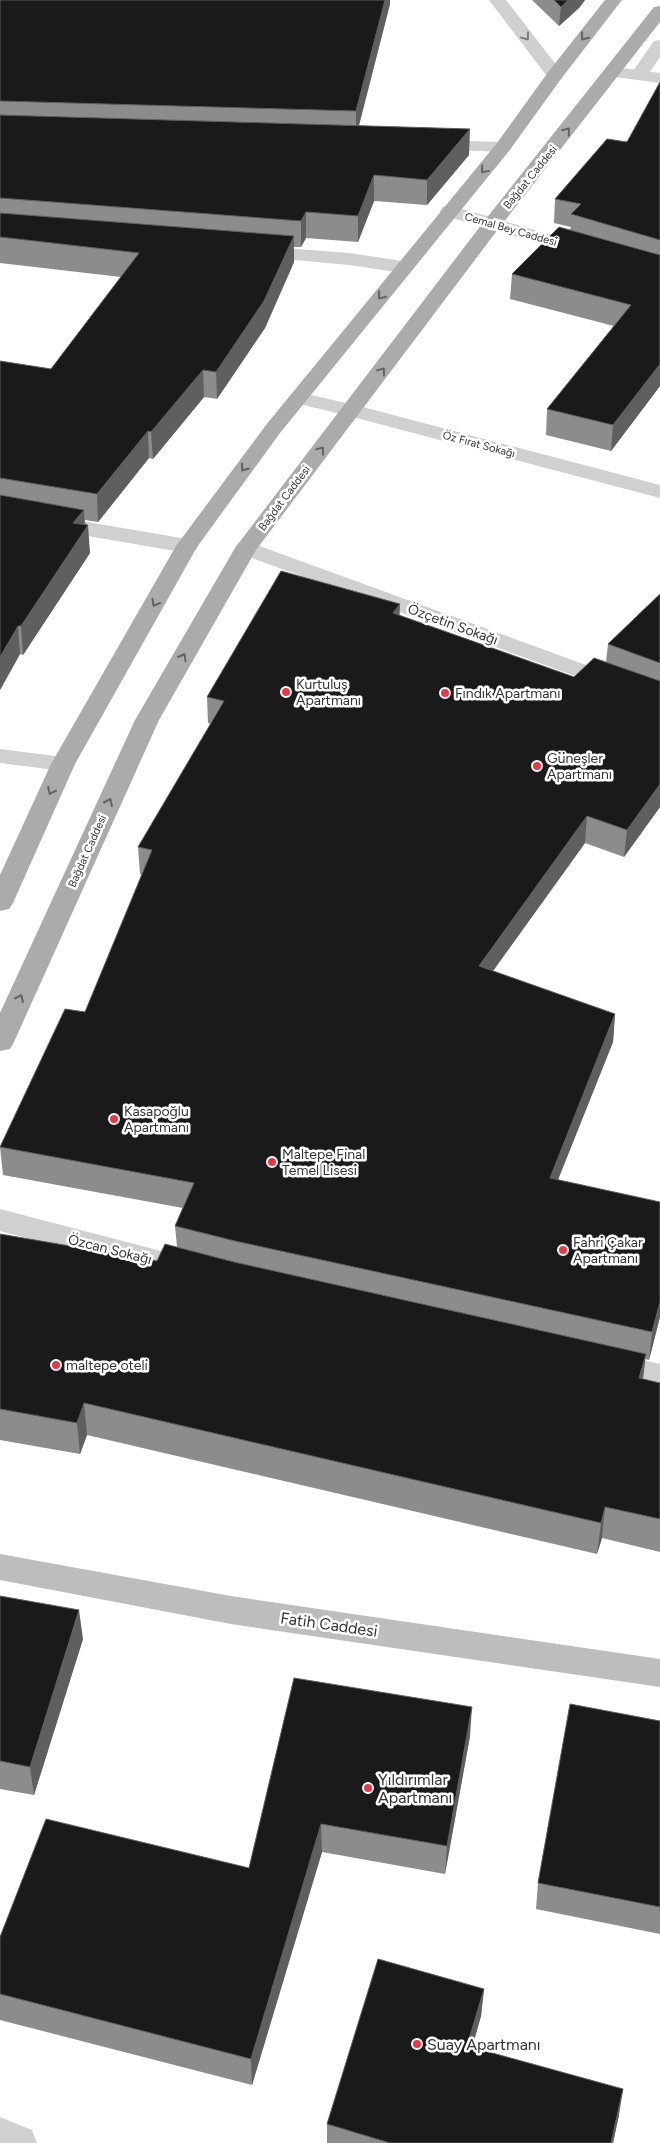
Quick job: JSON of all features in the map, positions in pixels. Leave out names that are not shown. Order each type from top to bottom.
[{"type":"main road","points":[[0,903],[63,764],[187,546],[273,429],[403,267],[503,147],[555,75],[614,0]]},
{"type":"main road","name":"Bağdat Caddesi","points":[[0,1042],[147,720],[246,548],[492,224],[614,72],[660,11]]},
{"type":"main road","name":"Fatih Caddesi","points":[[0,1567],[231,1610],[660,1673]]},
{"type":"street","points":[[498,0],[555,75]]},
{"type":"street","points":[[639,75],[660,45]]},
{"type":"street","points":[[614,72],[660,78]]},
{"type":"street","points":[[414,145],[503,147]]},
{"type":"street","name":"Cemal Bey Caddesi","points":[[449,211],[604,256]]},
{"type":"street","points":[[240,250],[349,259],[403,267]]},
{"type":"street","name":"Öz Fırat Sokağı","points":[[298,398],[352,410],[660,492]]},
{"type":"street","points":[[0,514],[187,546]]},
{"type":"street","name":"Özçetin Sokağı","points":[[246,548],[660,700]]},
{"type":"street","points":[[0,756],[63,764]]},
{"type":"street","name":"Özcan Sokağı","points":[[0,1220],[217,1276]]},
{"type":"street","points":[[583,1358],[660,1376]]},
{"type":"street","points":[[0,2136],[18,2143]]},
{"type":"building","points":[[0,0],[385,0],[356,111],[0,101]]},
{"type":"building","points":[[554,0],[568,0],[561,7]]},
{"type":"building","points":[[660,82],[660,240],[571,214],[581,204],[555,199],[607,139],[627,142]]},
{"type":"building","points":[[0,115],[470,129],[427,180],[374,175],[358,216],[306,212],[301,221],[0,198]]},
{"type":"building","points":[[0,213],[294,236],[264,301],[216,372],[203,370],[151,432],[148,431],[97,494],[0,478],[0,361],[51,369],[139,253],[0,237]]},
{"type":"building","points":[[559,227],[660,255],[660,364],[613,425],[547,409],[631,305],[512,274]]},
{"type":"building","points":[[0,495],[84,510],[73,523],[88,525],[21,626],[18,626],[0,657]]},
{"type":"building","points":[[281,571],[400,604],[393,613],[574,677],[594,658],[660,681],[660,784],[627,830],[587,816],[479,966],[615,1014],[550,1178],[660,1202],[660,1302],[652,1332],[235,1241],[175,1226],[194,1183],[0,1147],[65,1009],[85,1012],[152,850],[138,847],[224,701],[207,697]]},
{"type":"building","points":[[660,594],[660,663],[608,644]]},
{"type":"building","points":[[0,1234],[157,1261],[165,1244],[234,1262],[646,1354],[639,1378],[660,1383],[660,1519],[605,1507],[601,1523],[84,1403],[77,1423],[0,1409]]},
{"type":"building","points":[[0,1596],[79,1610],[30,1767],[0,1761]]},
{"type":"building","points":[[294,1678],[472,1707],[447,1846],[321,1824],[251,2059],[0,1994],[0,1937],[46,1819],[249,1868]]},
{"type":"building","points":[[570,1704],[660,1721],[660,1907],[538,1883]]},
{"type":"building","name":"Suay Apartmanı","points":[[378,1959],[484,1989],[467,2046],[623,2089],[611,2143],[390,2143],[327,2124]]},
{"type":"place","name":"Kurtuluş Apartmanı","points":[[286,692]]},
{"type":"place","name":"Fındık Apartmanı","points":[[445,693]]},
{"type":"place","name":"Güneşler Apartmanı","points":[[537,766]]},
{"type":"place","name":"Kasapoğlu Apartmanı","points":[[114,1119]]},
{"type":"place","name":"Maltepe Final Temel Lisesi","points":[[272,1162]]},
{"type":"place","name":"Fahri Çakar Apartmanı","points":[[563,1250]]},
{"type":"place","name":"maltepe oteli","points":[[56,1365]]},
{"type":"place","name":"Yıldırımlar Apartmanı","points":[[368,1788]]},
{"type":"place","name":"Suay Apartmanı","points":[[417,2044]]}]
